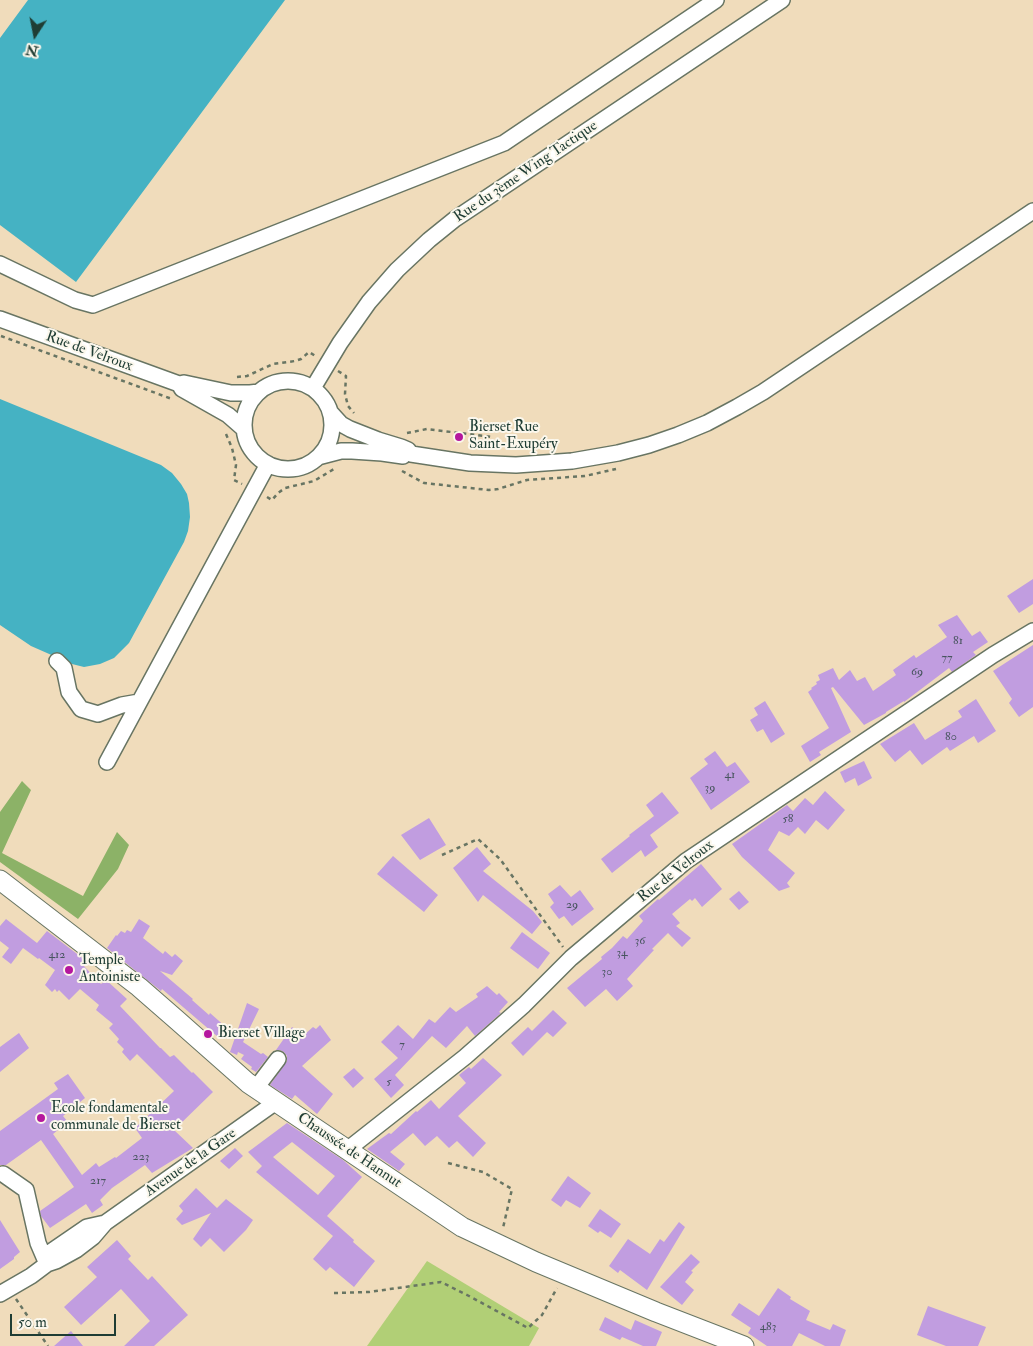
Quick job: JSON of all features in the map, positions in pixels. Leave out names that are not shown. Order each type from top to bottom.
[{"type":"main road","name":"Chaussée de Hannut","points":[[0,880],[139,987],[248,1083],[462,1227],[565,1274],[744,1346]]},
{"type":"street","points":[[0,264],[74,300],[93,305],[504,143],[716,0]]},
{"type":"street","name":"Rue du 3ème Wing Tactique","points":[[313,388],[340,343],[369,302],[429,240],[471,208],[782,0]]},
{"type":"street","points":[[318,457],[341,451],[352,451],[402,456],[411,454],[470,463],[544,464],[611,455],[649,445],[706,423],[763,392],[1033,211]]},
{"type":"street","name":"Rue de Velroux","points":[[0,319],[179,384],[184,383],[231,393],[259,392]]},
{"type":"street","points":[[285,381],[299,382],[313,388],[327,403],[331,413],[331,437],[326,448],[309,464],[299,468],[278,468],[268,464],[256,455],[248,443],[244,429],[245,415],[250,402],[259,392],[271,384],[285,381]]},
{"type":"street","name":"Rue de Velroux","points":[[179,384],[182,389],[228,415],[244,429]]},
{"type":"street","points":[[331,413],[341,424],[350,429],[401,447],[408,450],[411,454]]},
{"type":"street","points":[[107,762],[268,464]]},
{"type":"street","name":"Rue de Velroux","points":[[347,1150],[465,1057],[524,1005],[571,958],[686,861],[1033,631]]},
{"type":"street","points":[[57,661],[64,668],[69,692],[81,709],[98,714],[122,705],[139,702]]},
{"type":"street","points":[[256,1088],[278,1059]]},
{"type":"street","name":"Avenue de la Gare","points":[[5,1291],[47,1264],[76,1250],[93,1238],[105,1223],[276,1102]]},
{"type":"street","points":[[3,1174],[26,1190],[38,1243],[47,1264]]},
{"type":"path","points":[[0,336],[177,401]]},
{"type":"path","points":[[232,377],[246,376],[273,364],[295,361],[309,352]]},
{"type":"path","points":[[346,376],[346,400],[348,406],[358,418]]},
{"type":"path","points":[[222,427],[229,441],[236,464],[234,480]]},
{"type":"path","points":[[402,433],[427,429],[492,437]]},
{"type":"path","points":[[272,500],[285,488],[314,481],[338,466]]},
{"type":"path","points":[[401,470],[424,483],[489,490],[527,480],[585,476],[621,468]]},
{"type":"path","points":[[442,854],[478,839],[500,859],[571,958]]},
{"type":"path","points":[[448,1163],[483,1172],[512,1189],[499,1244]]},
{"type":"path","points":[[334,1293],[370,1292],[441,1282],[528,1328],[542,1315],[565,1274]]},
{"type":"path","points":[[5,1291],[48,1346]]},
{"type":"green space","points":[[22,781],[31,790],[2,853],[83,896],[117,832],[129,845],[118,869],[78,919],[0,862],[0,812]]},
{"type":"green space","points":[[427,1261],[539,1328],[529,1346],[367,1346]]},
{"type":"water","points":[[28,0],[285,0],[76,282],[0,225],[0,38]]},
{"type":"water","points":[[0,399],[161,465],[172,473],[187,494],[190,517],[184,542],[129,643],[114,658],[100,664],[84,667],[72,664],[31,646],[0,625]]},
{"type":"building","points":[[1033,579],[1033,604],[1019,613],[1007,596]]},
{"type":"building","points":[[957,615],[972,636],[980,631],[988,642],[973,652],[976,655],[952,672],[949,668],[904,702],[864,725],[833,687],[831,688],[851,732],[819,752],[821,755],[810,762],[801,746],[829,728],[808,692],[820,680],[818,675],[833,668],[839,680],[850,670],[857,681],[865,677],[873,691],[896,675],[893,670],[914,655],[916,658],[947,637],[938,625]]},
{"type":"building","points":[[1033,645],[1033,707],[1019,717],[1009,703],[1012,699],[993,671]]},
{"type":"building","points":[[976,699],[996,731],[978,743],[974,736],[950,751],[947,747],[922,765],[910,750],[895,762],[880,744],[914,723],[925,740],[962,717],[958,711]]},
{"type":"building","points":[[765,701],[785,734],[771,743],[763,729],[757,732],[750,720],[758,715],[754,708]]},
{"type":"building","points":[[715,751],[727,767],[735,762],[750,782],[711,810],[690,778],[708,764],[704,759]]},
{"type":"building","points":[[864,761],[872,778],[858,786],[855,778],[845,783],[840,772]]},
{"type":"building","points":[[825,791],[845,810],[828,830],[816,820],[805,834],[798,827],[789,836],[779,831],[768,850],[795,873],[787,883],[790,887],[779,891],[742,857],[732,844],[787,805],[793,811],[805,798],[813,805]]},
{"type":"building","points":[[662,792],[679,813],[650,835],[658,847],[645,857],[641,850],[612,873],[601,859],[654,816],[646,805]]},
{"type":"building","points":[[429,818],[446,845],[420,860],[401,835]]},
{"type":"building","points":[[477,847],[491,864],[483,871],[533,911],[542,922],[532,934],[483,895],[478,902],[453,868]]},
{"type":"building","points":[[393,856],[438,895],[424,912],[377,874]]},
{"type":"building","points":[[701,864],[722,889],[702,907],[695,898],[692,901],[690,899],[672,914],[680,923],[676,926],[691,938],[682,947],[668,933],[627,979],[633,986],[617,1001],[606,989],[585,1007],[567,988],[602,959],[601,957],[623,936],[627,939],[643,921],[639,916]]},
{"type":"building","points":[[560,885],[571,897],[580,890],[594,909],[572,926],[564,916],[559,919],[550,907],[554,903],[548,894]]},
{"type":"building","points":[[739,891],[749,902],[739,910],[729,899]]},
{"type":"building","points":[[6,919],[37,943],[47,931],[85,960],[82,964],[101,984],[106,980],[127,999],[120,1006],[160,1048],[170,1057],[174,1055],[213,1092],[174,1130],[193,1148],[152,1173],[145,1165],[112,1188],[100,1200],[103,1205],[92,1213],[86,1204],[50,1228],[41,1216],[40,1211],[74,1187],[41,1140],[6,1165],[0,1165],[0,1131],[58,1089],[54,1083],[68,1074],[85,1098],[63,1116],[68,1122],[53,1134],[82,1175],[96,1163],[99,1167],[116,1158],[142,1138],[135,1128],[174,1091],[137,1054],[130,1061],[122,1052],[124,1049],[117,1042],[119,1039],[109,1028],[113,1024],[96,1010],[99,1005],[80,989],[69,1000],[59,990],[57,992],[55,989],[52,992],[45,985],[55,970],[23,948],[11,964],[2,957],[9,948],[0,941],[0,926]]},
{"type":"building","points":[[139,919],[150,926],[143,938],[163,954],[165,951],[172,957],[175,954],[183,961],[172,975],[160,971],[209,1015],[210,1013],[227,1028],[218,1037],[162,989],[161,991],[107,948],[121,931],[125,933],[127,930],[131,932]]},
{"type":"building","points":[[522,932],[550,953],[538,969],[510,948]]},
{"type":"building","points":[[487,986],[497,995],[499,993],[508,1002],[499,1012],[501,1013],[475,1036],[467,1026],[446,1048],[432,1036],[395,1075],[404,1085],[391,1098],[374,1079],[398,1058],[381,1042],[398,1025],[413,1039],[429,1019],[435,1023],[450,1007],[456,1012],[478,997],[476,994]]},
{"type":"building","points":[[247,1003],[259,1009],[243,1042],[268,1057],[256,1072],[241,1059],[244,1055],[238,1052],[237,1055],[230,1052]]},
{"type":"building","points":[[553,1010],[567,1023],[553,1037],[547,1032],[523,1056],[511,1043],[528,1027],[532,1031]]},
{"type":"building","points":[[320,1025],[331,1040],[302,1066],[333,1094],[317,1114],[295,1095],[292,1099],[270,1085],[287,1061],[287,1056],[284,1052],[276,1050],[292,1027],[304,1035],[313,1027],[316,1029]]},
{"type":"building","points":[[19,1033],[29,1048],[0,1072],[0,1047]]},
{"type":"building","points":[[483,1058],[502,1075],[458,1116],[486,1143],[473,1157],[457,1141],[449,1148],[437,1136],[425,1146],[413,1133],[390,1152],[405,1164],[399,1171],[367,1149],[389,1133],[391,1134],[431,1100],[439,1109],[466,1083],[459,1075],[469,1067],[471,1069]]},
{"type":"building","points":[[354,1068],[364,1078],[353,1088],[343,1077]]},
{"type":"building","points":[[287,1123],[343,1160],[362,1177],[327,1216],[375,1261],[354,1287],[330,1267],[326,1271],[313,1259],[333,1236],[256,1172],[262,1166],[248,1152]],"holes":[[[292,1142],[335,1176],[318,1195],[273,1157]]]},
{"type":"building","points":[[235,1148],[243,1156],[229,1169],[220,1161]]},
{"type":"building","points":[[568,1176],[591,1193],[580,1208],[566,1200],[561,1207],[551,1200]]},
{"type":"building","points":[[196,1188],[217,1208],[226,1199],[253,1220],[246,1230],[224,1252],[210,1238],[201,1247],[193,1239],[211,1213],[182,1225],[176,1219],[183,1211],[179,1206]]},
{"type":"building","points":[[600,1209],[621,1224],[611,1238],[600,1231],[598,1233],[588,1226]]},
{"type":"building","points":[[0,1220],[20,1252],[0,1269]]},
{"type":"building","points":[[679,1222],[685,1227],[647,1290],[620,1270],[618,1273],[609,1266],[628,1239],[650,1254],[660,1239],[664,1242]]},
{"type":"building","points":[[117,1240],[131,1256],[128,1259],[148,1280],[152,1276],[188,1315],[154,1346],[124,1346],[150,1321],[121,1289],[81,1325],[64,1307],[97,1277],[87,1267]]},
{"type":"building","points":[[691,1254],[700,1262],[691,1271],[693,1272],[685,1282],[694,1290],[682,1305],[660,1287]]},
{"type":"building","points":[[778,1288],[791,1297],[790,1299],[810,1311],[806,1320],[830,1330],[833,1324],[846,1330],[840,1346],[825,1346],[799,1333],[792,1346],[767,1346],[748,1333],[751,1328],[731,1315],[739,1303],[759,1316]]},
{"type":"building","points":[[928,1306],[986,1327],[978,1346],[946,1346],[917,1335]]},
{"type":"building","points":[[605,1317],[631,1330],[635,1320],[662,1332],[656,1346],[643,1346],[622,1337],[620,1340],[599,1330]]},
{"type":"building","points":[[71,1331],[83,1346],[54,1346]]},
{"type":"place","name":"Bierset Rue Saint-Exupéry","points":[[459,437]]},
{"type":"place","name":"Temple Antoiniste","points":[[69,970]]},
{"type":"place","name":"Bierset Village","points":[[208,1034]]},
{"type":"place","name":"Ecole fondamentale communale de Bierset","points":[[41,1118]]}]
